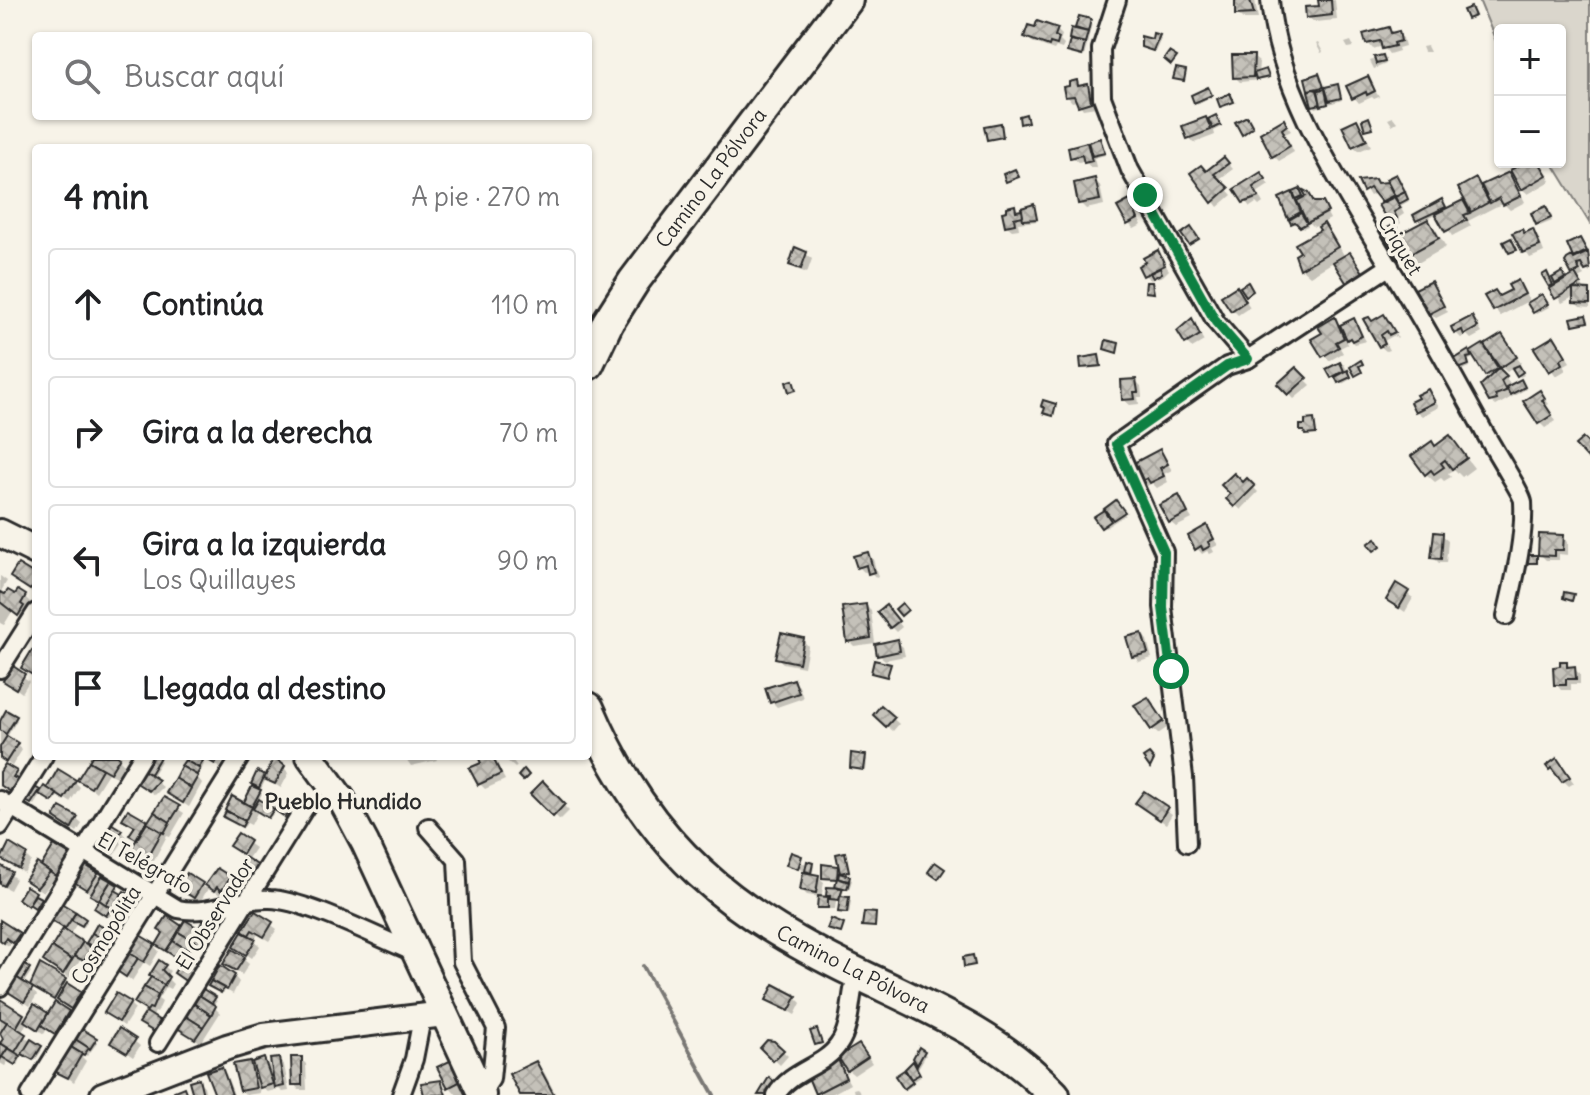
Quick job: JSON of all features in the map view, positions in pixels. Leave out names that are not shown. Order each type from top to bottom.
[{"type":"highway","name":"Camino La Pólvora","points":[[592,318],[628,261],[829,0]]},
{"type":"highway","name":"Camino La Pólvora","points":[[592,356],[608,322],[634,281],[847,0]]},
{"type":"highway","name":"Camino La Pólvora","points":[[592,717],[608,752],[648,816],[686,861],[720,892],[797,944],[971,1029],[1018,1061],[1054,1095]]},
{"type":"highway","name":"Camino La Pólvora","points":[[591,760],[614,799],[642,837],[703,899],[771,947],[973,1051],[1001,1069],[1030,1095]]},
{"type":"main road","points":[[0,533],[32,549]]},
{"type":"main road","points":[[313,760],[342,800],[418,954],[433,1016],[482,1094]]},
{"type":"main road","points":[[103,1095],[227,1047],[264,1036],[433,1016]]},
{"type":"street","points":[[1117,0],[1101,49],[1102,97],[1130,170],[1216,322],[1248,359]]},
{"type":"street","name":"Criquet","points":[[1270,0],[1276,39],[1295,94],[1337,178],[1523,498],[1519,545],[1506,616]]},
{"type":"street","points":[[1187,843],[1184,777],[1163,607],[1164,552],[1116,444],[1227,366],[1248,359],[1390,266]]},
{"type":"street","points":[[0,669],[32,618]]},
{"type":"street","points":[[0,826],[6,804],[41,760]]},
{"type":"street","points":[[0,987],[140,760]]},
{"type":"street","name":"Cosmopólita","points":[[30,1095],[238,760]]},
{"type":"street","name":"El Telégrafo","points":[[6,804],[178,909],[188,911],[266,898],[287,901],[418,954]]},
{"type":"street","name":"El Observador","points":[[158,1043],[306,806]]},
{"type":"street","points":[[428,827],[457,860],[462,962],[496,1028],[491,1079],[482,1094]]},
{"type":"street","points":[[776,1095],[788,1080],[830,1054],[840,1043],[853,990]]},
{"type":"street","points":[[401,1095],[433,1016]]},
{"type":"shaded area","points":[[1479,0],[1590,0],[1590,224],[1556,168],[1566,168],[1566,24],[1494,24],[1494,36]]},
{"type":"building","points":[[1235,0],[1250,0],[1254,14],[1235,15]]},
{"type":"building","points":[[1318,0],[1331,0],[1332,15],[1306,18],[1305,7],[1319,6]]},
{"type":"building","points":[[1471,7],[1475,16],[1467,19],[1463,10]]},
{"type":"building","points":[[1079,16],[1091,19],[1088,32],[1075,28]]},
{"type":"building","points":[[1037,21],[1058,28],[1055,36],[1059,38],[1057,45],[1050,43],[1049,46],[1024,37],[1028,25],[1035,27]]},
{"type":"building","points":[[1389,27],[1391,33],[1399,31],[1401,41],[1394,43],[1395,46],[1382,49],[1380,41],[1366,44],[1363,34]]},
{"type":"building","points":[[1071,28],[1088,32],[1085,43],[1069,39]]},
{"type":"building","points":[[1153,33],[1160,35],[1153,51],[1141,47],[1141,36],[1152,39]]},
{"type":"building","points":[[1070,40],[1085,43],[1082,56],[1067,52]]},
{"type":"building","points":[[1169,52],[1177,57],[1171,65],[1164,59]]},
{"type":"building","points":[[1232,55],[1254,55],[1253,77],[1233,78]]},
{"type":"building","points":[[1383,55],[1385,62],[1376,64],[1374,57]]},
{"type":"building","points":[[1176,68],[1186,70],[1184,81],[1173,79]]},
{"type":"building","points":[[1266,69],[1269,77],[1256,80],[1254,73]]},
{"type":"building","points":[[1319,73],[1324,87],[1308,90],[1305,78]]},
{"type":"building","points":[[1368,76],[1375,91],[1352,99],[1346,86]]},
{"type":"building","points":[[1077,80],[1078,86],[1088,84],[1091,102],[1078,106],[1074,96],[1065,97],[1063,87]]},
{"type":"building","points":[[1338,84],[1341,98],[1329,101],[1325,87]]},
{"type":"building","points":[[1208,87],[1212,95],[1194,103],[1191,95]]},
{"type":"building","points":[[1325,89],[1328,104],[1321,106],[1318,90]]},
{"type":"building","points":[[1317,90],[1321,104],[1312,106],[1308,91]]},
{"type":"building","points":[[1230,93],[1234,102],[1220,107],[1217,99]]},
{"type":"building","points":[[1026,114],[1028,122],[1020,124],[1019,116]]},
{"type":"building","points":[[1216,115],[1221,125],[1213,129],[1208,119]]},
{"type":"building","points":[[1247,116],[1253,127],[1242,135],[1235,122]]},
{"type":"building","points":[[1206,117],[1211,130],[1187,139],[1182,126]]},
{"type":"building","points":[[1369,117],[1373,128],[1365,130],[1362,120]]},
{"type":"building","points":[[1284,119],[1287,125],[1282,129],[1283,134],[1290,146],[1272,157],[1260,133]]},
{"type":"building","points":[[1357,119],[1367,140],[1352,147],[1342,126]]},
{"type":"building","points":[[1001,123],[1003,137],[987,140],[984,126]]},
{"type":"building","points":[[1100,138],[1105,153],[1092,156],[1088,142]]},
{"type":"building","points":[[1087,142],[1092,161],[1084,163],[1082,155],[1070,158],[1068,147]]},
{"type":"building","points":[[1224,157],[1229,163],[1214,174],[1229,188],[1212,203],[1190,173],[1201,165],[1206,171]]},
{"type":"building","points":[[1543,168],[1547,175],[1521,190],[1510,170]]},
{"type":"building","points":[[1015,169],[1019,177],[1006,182],[1003,174]]},
{"type":"building","points":[[1261,172],[1266,179],[1253,187],[1259,197],[1243,203],[1234,189]]},
{"type":"building","points":[[1509,172],[1521,196],[1503,205],[1499,198],[1490,203],[1481,185]]},
{"type":"building","points":[[1396,174],[1405,191],[1395,196],[1386,179]]},
{"type":"building","points":[[1095,178],[1100,200],[1078,204],[1074,183]]},
{"type":"building","points":[[1476,178],[1489,202],[1471,212],[1458,188]]},
{"type":"building","points":[[1375,179],[1377,183],[1387,182],[1394,195],[1381,202],[1370,188],[1363,192],[1358,181]]},
{"type":"building","points":[[1300,189],[1303,196],[1296,199],[1293,192]]},
{"type":"building","points":[[1302,189],[1309,193],[1314,202],[1323,202],[1328,212],[1307,223],[1297,201],[1306,196]]},
{"type":"building","points":[[1292,192],[1301,212],[1288,219],[1279,198]]},
{"type":"building","points":[[1405,192],[1408,199],[1399,204],[1395,197]]},
{"type":"building","points":[[1394,197],[1401,208],[1394,212],[1397,218],[1387,220],[1378,205]]},
{"type":"building","points":[[1442,199],[1446,207],[1416,221],[1413,215]]},
{"type":"building","points":[[1130,200],[1138,219],[1127,225],[1117,207]]},
{"type":"building","points":[[1463,200],[1470,213],[1464,215],[1467,220],[1445,232],[1435,214]]},
{"type":"building","points":[[1034,204],[1037,219],[1023,220],[1021,208]]},
{"type":"building","points":[[1015,205],[1016,211],[1022,210],[1023,216],[1014,218],[1015,224],[1005,226],[1002,212]]},
{"type":"building","points":[[1546,206],[1551,218],[1536,225],[1531,213]]},
{"type":"building","points":[[1301,213],[1307,223],[1300,227],[1295,222],[1291,224],[1289,220]]},
{"type":"building","points":[[1428,219],[1439,238],[1399,260],[1382,231],[1395,224],[1400,234]]},
{"type":"building","points":[[1324,223],[1338,247],[1300,269],[1295,255],[1300,252],[1295,244],[1320,230],[1318,227]]},
{"type":"building","points":[[1191,227],[1199,239],[1189,245],[1181,234]]},
{"type":"building","points":[[1522,229],[1524,233],[1533,229],[1540,246],[1523,253],[1512,233]]},
{"type":"building","points":[[1511,238],[1517,250],[1509,253],[1503,242]]},
{"type":"building","points":[[1580,238],[1587,251],[1573,258],[1567,244]]},
{"type":"building","points":[[795,247],[807,252],[801,269],[789,265]]},
{"type":"building","points":[[1158,250],[1165,265],[1143,276],[1138,266],[1145,262],[1143,258]]},
{"type":"building","points":[[1350,252],[1364,274],[1347,284],[1333,262]]},
{"type":"building","points":[[1588,252],[1590,269],[1585,271],[1581,264],[1577,265],[1580,271],[1572,275],[1565,262],[1567,259]]},
{"type":"building","points":[[1160,268],[1162,273],[1153,278],[1150,273]]},
{"type":"building","points":[[1547,272],[1553,285],[1549,287],[1542,275]]},
{"type":"building","points":[[1562,272],[1565,278],[1555,284],[1552,278]]},
{"type":"building","points":[[1575,274],[1581,284],[1555,299],[1549,289]]},
{"type":"building","points":[[1518,280],[1525,294],[1493,311],[1484,296],[1495,290],[1499,296],[1511,290],[1508,285]]},
{"type":"building","points":[[1431,281],[1444,306],[1429,314],[1415,289]]},
{"type":"building","points":[[1146,282],[1152,282],[1154,293],[1145,292]]},
{"type":"building","points":[[1248,282],[1253,291],[1246,296],[1240,287]]},
{"type":"building","points":[[1237,286],[1246,301],[1231,311],[1221,296]]},
{"type":"building","points":[[1573,289],[1590,290],[1590,304],[1573,303]]},
{"type":"building","points":[[1542,294],[1548,304],[1533,313],[1527,303]]},
{"type":"building","points":[[1384,314],[1395,332],[1389,335],[1387,331],[1381,335],[1385,344],[1379,347],[1363,319],[1369,317],[1372,321]]},
{"type":"building","points":[[1586,315],[1588,322],[1573,325],[1571,318]]},
{"type":"building","points":[[1472,316],[1478,327],[1464,335],[1462,330],[1454,334],[1451,327]]},
{"type":"building","points":[[1335,317],[1344,338],[1336,342],[1339,347],[1322,357],[1311,339],[1322,333],[1318,327]]},
{"type":"building","points":[[1192,318],[1200,335],[1185,344],[1177,331]]},
{"type":"building","points":[[1354,318],[1362,336],[1347,340],[1340,325]]},
{"type":"building","points":[[1502,334],[1517,357],[1500,368],[1484,345]]},
{"type":"building","points":[[1554,336],[1566,356],[1560,360],[1562,364],[1549,372],[1534,348]]},
{"type":"building","points":[[1106,340],[1119,343],[1117,353],[1104,349]]},
{"type":"building","points":[[1483,344],[1498,368],[1485,376],[1470,352]]},
{"type":"building","points":[[1469,350],[1469,365],[1456,370],[1453,360]]},
{"type":"building","points":[[1099,355],[1101,366],[1081,368],[1080,358]]},
{"type":"building","points":[[1361,360],[1363,364],[1359,366],[1362,372],[1355,376],[1350,367]]},
{"type":"building","points":[[1340,362],[1344,371],[1331,378],[1326,369]]},
{"type":"building","points":[[1519,365],[1523,372],[1517,376],[1512,368]]},
{"type":"building","points":[[1296,367],[1307,378],[1288,395],[1277,384]]},
{"type":"building","points":[[1499,368],[1507,376],[1501,381],[1506,391],[1495,395],[1497,400],[1489,402],[1480,386]]},
{"type":"building","points":[[1348,370],[1351,377],[1338,383],[1335,377]]},
{"type":"building","points":[[1136,379],[1138,392],[1134,392],[1135,399],[1122,400],[1121,380]]},
{"type":"building","points":[[1521,379],[1525,387],[1510,395],[1506,387]]},
{"type":"building","points":[[793,380],[796,390],[789,392],[786,382]]},
{"type":"building","points":[[1428,389],[1435,402],[1415,412],[1410,402]]},
{"type":"building","points":[[1540,390],[1545,398],[1542,400],[1552,415],[1538,424],[1523,401]]},
{"type":"building","points":[[1043,400],[1056,404],[1053,416],[1043,413]]},
{"type":"building","points":[[1314,419],[1316,434],[1305,435],[1304,431],[1300,431],[1300,425],[1305,425],[1305,420]]},
{"type":"building","points":[[1450,435],[1467,458],[1452,469],[1445,460],[1441,463],[1444,467],[1434,474],[1431,470],[1425,475],[1411,456],[1432,441],[1435,446]]},
{"type":"building","points":[[1583,438],[1590,445],[1590,456],[1587,458],[1575,445]]},
{"type":"building","points":[[1160,449],[1168,464],[1160,468],[1164,476],[1150,483],[1147,478],[1140,482],[1130,465]]},
{"type":"building","points":[[1234,473],[1243,482],[1247,478],[1255,486],[1234,507],[1226,499],[1230,494],[1221,485]]},
{"type":"building","points":[[1179,495],[1188,513],[1169,523],[1159,505]]},
{"type":"building","points":[[1116,500],[1125,512],[1113,520],[1104,509]]},
{"type":"building","points":[[1104,510],[1111,521],[1101,528],[1093,517]]},
{"type":"building","points":[[1207,525],[1214,539],[1208,542],[1210,546],[1195,550],[1188,536]]},
{"type":"building","points":[[1434,532],[1443,533],[1441,559],[1431,558]]},
{"type":"building","points":[[1539,534],[1564,535],[1563,550],[1554,550],[1554,556],[1538,555]]},
{"type":"building","points":[[1376,538],[1381,546],[1374,551],[1368,544]]},
{"type":"building","points":[[868,552],[874,572],[868,574],[866,565],[857,568],[853,556]]},
{"type":"building","points":[[1528,555],[1537,555],[1537,563],[1528,563]]},
{"type":"building","points":[[18,564],[32,573],[32,588],[30,590],[10,577]]},
{"type":"building","points":[[1396,583],[1409,591],[1399,608],[1386,600]]},
{"type":"building","points":[[8,590],[15,594],[18,590],[26,595],[18,616],[0,602],[0,592],[5,594]]},
{"type":"building","points":[[1564,592],[1574,594],[1572,601],[1563,598]]},
{"type":"building","points":[[902,603],[908,610],[901,616],[895,609]]},
{"type":"building","points":[[866,604],[871,638],[847,642],[842,607]]},
{"type":"building","points":[[886,605],[899,621],[890,628],[877,612]]},
{"type":"building","points":[[781,633],[804,638],[799,663],[775,658]]},
{"type":"building","points":[[1142,633],[1148,653],[1132,657],[1126,637]]},
{"type":"building","points":[[898,639],[900,651],[877,656],[875,644]]},
{"type":"building","points":[[32,650],[32,675],[21,668]]},
{"type":"building","points":[[874,660],[891,664],[887,677],[871,673]]},
{"type":"building","points":[[1560,661],[1567,661],[1567,667],[1575,666],[1576,679],[1566,679],[1566,685],[1554,685],[1553,667],[1560,666]]},
{"type":"building","points":[[13,666],[25,674],[16,689],[3,681]]},
{"type":"building","points":[[794,679],[799,693],[770,703],[765,688]]},
{"type":"building","points":[[1148,697],[1164,721],[1151,730],[1134,705]]},
{"type":"building","points":[[881,705],[895,717],[886,727],[873,715]]},
{"type":"building","points":[[6,710],[17,716],[6,734],[0,730],[0,721]]},
{"type":"building","points":[[7,736],[18,743],[6,762],[0,758],[0,747]]},
{"type":"building","points":[[851,753],[866,755],[864,770],[850,768]]},
{"type":"building","points":[[1149,754],[1154,760],[1150,768],[1143,758]]},
{"type":"building","points":[[1557,758],[1570,777],[1562,782],[1546,766]]},
{"type":"building","points":[[90,760],[118,760],[110,773]]},
{"type":"building","points":[[149,760],[158,760],[150,774],[143,770]]},
{"type":"building","points":[[185,760],[200,769],[197,775],[181,766]]},
{"type":"building","points":[[201,760],[203,761],[199,768],[186,761]]},
{"type":"building","points":[[273,760],[285,766],[275,784],[264,779]]},
{"type":"building","points":[[480,760],[494,760],[501,774],[478,785],[469,768],[481,763]]},
{"type":"building","points":[[89,761],[102,769],[91,788],[77,780]]},
{"type":"building","points":[[5,764],[17,771],[13,777],[19,780],[11,792],[0,785],[0,772]]},
{"type":"building","points":[[181,766],[198,776],[191,788],[175,778]]},
{"type":"building","points":[[58,769],[76,780],[64,799],[47,788]]},
{"type":"building","points":[[524,769],[529,775],[523,781],[518,776]]},
{"type":"building","points":[[143,770],[159,780],[149,791],[135,782]]},
{"type":"building","points":[[257,771],[265,775],[259,788],[251,784]]},
{"type":"building","points":[[175,778],[191,788],[183,803],[166,793]]},
{"type":"building","points":[[543,781],[565,804],[553,817],[530,794]]},
{"type":"building","points":[[33,786],[40,790],[31,804],[24,800]]},
{"type":"building","points":[[44,786],[57,794],[52,802],[39,794]]},
{"type":"building","points":[[252,786],[261,790],[252,807],[244,802]]},
{"type":"building","points":[[1144,791],[1168,807],[1160,820],[1135,803]]},
{"type":"building","points":[[271,792],[292,805],[285,817],[264,803]]},
{"type":"building","points":[[232,796],[252,807],[245,821],[225,810]]},
{"type":"building","points":[[164,797],[180,806],[170,822],[154,812]]},
{"type":"building","points":[[259,799],[274,809],[268,818],[253,809]]},
{"type":"building","points":[[60,807],[78,817],[71,829],[54,818]]},
{"type":"building","points":[[128,809],[147,820],[136,839],[129,835],[135,826],[122,819]]},
{"type":"building","points":[[226,811],[245,821],[242,827],[223,817]]},
{"type":"building","points":[[154,812],[170,822],[164,833],[147,823]]},
{"type":"building","points":[[109,822],[122,830],[109,851],[95,844]]},
{"type":"building","points":[[147,823],[162,832],[143,865],[127,855]]},
{"type":"building","points":[[238,833],[250,841],[242,854],[229,846]]},
{"type":"building","points":[[9,843],[27,854],[19,869],[1,859]]},
{"type":"building","points":[[54,845],[70,855],[57,877],[41,866]]},
{"type":"building","points":[[791,852],[802,856],[798,869],[786,865]]},
{"type":"building","points":[[845,852],[849,871],[840,873],[836,854]]},
{"type":"building","points":[[245,857],[259,866],[247,885],[233,876]]},
{"type":"building","points":[[807,861],[813,863],[811,873],[805,871]]},
{"type":"building","points":[[935,862],[945,869],[938,879],[928,872]]},
{"type":"building","points":[[37,863],[50,872],[37,888],[25,880]]},
{"type":"building","points":[[822,864],[838,866],[837,879],[822,878]]},
{"type":"building","points":[[0,865],[12,872],[4,886],[0,884]]},
{"type":"building","points":[[85,865],[98,873],[87,890],[74,882]]},
{"type":"building","points":[[217,868],[231,877],[221,891],[217,887],[214,891],[205,885]]},
{"type":"building","points":[[803,872],[819,875],[816,893],[800,890]]},
{"type":"building","points":[[187,873],[203,883],[194,898],[178,888]]},
{"type":"building","points":[[839,873],[850,876],[849,881],[838,879]]},
{"type":"building","points":[[102,876],[111,881],[99,900],[90,895]]},
{"type":"building","points":[[837,878],[849,882],[847,889],[835,886]]},
{"type":"building","points":[[111,881],[118,885],[106,905],[99,900]]},
{"type":"building","points":[[26,886],[36,892],[28,906],[18,899]]},
{"type":"building","points":[[827,887],[843,888],[839,900],[826,896]]},
{"type":"building","points":[[115,890],[122,894],[112,909],[106,905]]},
{"type":"building","points":[[124,891],[131,895],[126,914],[114,906]]},
{"type":"building","points":[[35,895],[41,898],[35,908],[29,904]]},
{"type":"building","points":[[818,896],[828,897],[828,908],[817,908]]},
{"type":"building","points":[[840,896],[849,897],[847,913],[838,912]]},
{"type":"building","points":[[99,900],[111,908],[106,916],[94,908]]},
{"type":"building","points":[[61,903],[76,912],[65,929],[51,920]]},
{"type":"building","points":[[255,911],[273,922],[264,937],[252,930],[249,935],[242,931]]},
{"type":"building","points":[[76,912],[86,919],[82,926],[71,920]]},
{"type":"building","points":[[864,912],[876,913],[875,927],[862,926]]},
{"type":"building","points":[[167,916],[182,926],[166,951],[156,945],[163,933],[158,930]]},
{"type":"building","points":[[831,919],[844,924],[841,933],[827,929]]},
{"type":"building","points":[[0,920],[20,933],[13,943],[6,938],[4,943],[0,940]]},
{"type":"building","points":[[185,920],[210,935],[203,946],[178,932]]},
{"type":"building","points":[[203,920],[221,925],[214,937],[199,928]]},
{"type":"building","points":[[97,924],[112,932],[107,942],[92,933]]},
{"type":"building","points":[[63,929],[83,942],[72,960],[52,947]]},
{"type":"building","points":[[178,932],[194,941],[188,950],[173,941]]},
{"type":"building","points":[[242,932],[256,939],[246,955],[233,947]]},
{"type":"building","points":[[92,933],[107,942],[101,951],[86,943]]},
{"type":"building","points":[[138,934],[155,944],[144,962],[127,952]]},
{"type":"building","points":[[173,941],[188,950],[182,961],[166,951]]},
{"type":"building","points":[[83,942],[92,948],[84,961],[74,956]]},
{"type":"building","points":[[52,947],[72,960],[63,974],[43,961]]},
{"type":"building","points":[[232,949],[245,957],[236,971],[223,964]]},
{"type":"building","points":[[126,951],[138,958],[126,977],[114,969]]},
{"type":"building","points":[[973,955],[975,965],[964,967],[963,957]]},
{"type":"building","points":[[185,956],[198,964],[187,982],[174,973]]},
{"type":"building","points":[[159,960],[166,965],[162,970],[169,977],[164,985],[149,976]]},
{"type":"building","points":[[22,963],[30,968],[22,981],[14,976]]},
{"type":"building","points":[[40,964],[66,979],[54,1000],[30,986]]},
{"type":"building","points":[[220,965],[235,975],[227,990],[211,981]]},
{"type":"building","points":[[14,976],[33,988],[24,1002],[5,990]]},
{"type":"building","points":[[151,977],[164,985],[158,995],[144,987]]},
{"type":"building","points":[[211,981],[224,988],[221,993],[208,986]]},
{"type":"building","points":[[67,983],[81,992],[71,1009],[57,1000]]},
{"type":"building","points":[[774,984],[797,996],[789,1011],[766,1000]]},
{"type":"building","points":[[144,987],[158,995],[152,1009],[147,1011],[134,1003]]},
{"type":"building","points":[[203,989],[216,997],[212,1003],[199,995]]},
{"type":"building","points":[[116,993],[131,1002],[119,1022],[104,1013]]},
{"type":"building","points":[[196,993],[216,1006],[211,1015],[190,1001]]},
{"type":"building","points":[[0,999],[24,1014],[16,1028],[0,1018]]},
{"type":"building","points":[[55,1002],[69,1011],[55,1034],[41,1025]]},
{"type":"building","points":[[193,1003],[211,1015],[203,1027],[184,1015]]},
{"type":"building","points":[[34,1004],[48,1013],[38,1030],[24,1021]]},
{"type":"building","points":[[146,1012],[162,1022],[156,1033],[139,1023]]},
{"type":"building","points":[[184,1015],[203,1027],[195,1039],[177,1028]]},
{"type":"building","points":[[7,1022],[26,1034],[15,1052],[0,1043],[3,1039],[0,1033]]},
{"type":"building","points":[[119,1028],[136,1039],[127,1053],[110,1043]]},
{"type":"building","points":[[82,1029],[97,1038],[90,1049],[75,1039]]},
{"type":"building","points":[[817,1029],[822,1043],[815,1045],[810,1031]]},
{"type":"building","points":[[31,1039],[42,1046],[33,1060],[22,1054]]},
{"type":"building","points":[[75,1039],[89,1048],[84,1055],[71,1047]]},
{"type":"building","points":[[767,1040],[774,1041],[784,1050],[773,1061],[760,1048]]},
{"type":"building","points":[[0,1043],[8,1048],[0,1060]]},
{"type":"building","points":[[859,1044],[868,1057],[847,1071],[838,1057]]},
{"type":"building","points":[[69,1046],[82,1054],[68,1078],[54,1071]]},
{"type":"building","points":[[919,1047],[925,1051],[917,1065],[913,1058]]},
{"type":"building","points":[[8,1048],[21,1056],[15,1065],[2,1057]]},
{"type":"building","points":[[291,1057],[302,1057],[302,1085],[292,1085]]},
{"type":"building","points":[[264,1058],[273,1084],[260,1088],[252,1062]]},
{"type":"building","points":[[279,1058],[284,1086],[275,1088],[270,1059]]},
{"type":"building","points":[[454,1059],[465,1079],[448,1088],[437,1067]]},
{"type":"building","points":[[838,1059],[846,1078],[815,1094],[807,1075]]},
{"type":"building","points":[[250,1061],[256,1088],[240,1091],[233,1064]]},
{"type":"building","points":[[536,1061],[554,1095],[520,1095],[509,1074]]},
{"type":"building","points":[[913,1061],[920,1074],[911,1079],[905,1069]]},
{"type":"building","points":[[222,1067],[232,1095],[215,1095],[206,1072]]},
{"type":"building","points":[[904,1070],[913,1082],[904,1089],[895,1076]]},
{"type":"building","points":[[769,1077],[777,1084],[769,1095],[758,1095]]},
{"type":"building","points":[[199,1078],[203,1095],[193,1095],[189,1081]]},
{"type":"building","points":[[441,1080],[446,1095],[424,1095],[421,1083]]},
{"type":"building","points":[[184,1087],[187,1095],[175,1095],[174,1091]]},
{"type":"waterway","points":[[643,966],[714,1095]]},
{"type":"district","name":"Pueblo Hundido","points":[[343,801]]},
{"type":"route","points":[[1145,195],[1216,322],[1248,359],[1227,366],[1116,444],[1164,552],[1163,607],[1171,671]]}]
